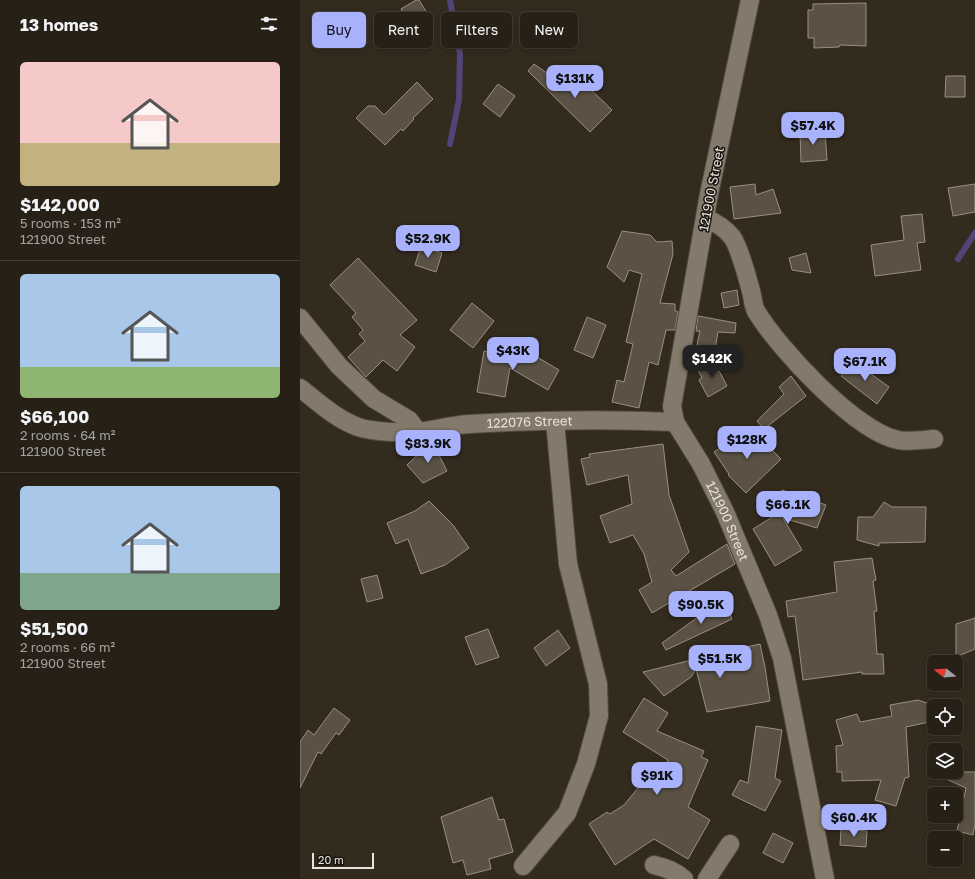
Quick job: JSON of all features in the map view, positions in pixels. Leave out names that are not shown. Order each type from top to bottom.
[{"type":"street","name":"121900 Street","points":[[750,0],[705,218],[673,399],[673,414],[675,422],[700,464],[725,512],[768,615],[782,658],[825,879]]},
{"type":"street","points":[[705,218],[717,224],[732,237],[739,252],[755,310],[770,331],[799,365],[844,410],[878,433],[897,440],[934,439]]},
{"type":"street","points":[[300,318],[333,360],[344,371],[374,399],[409,420],[418,432]]},
{"type":"street","name":"122076 Street","points":[[300,388],[339,418],[358,427],[387,431],[418,432],[456,425],[556,421],[624,420],[675,422]]},
{"type":"street","points":[[523,866],[567,813],[586,764],[599,716],[598,684],[568,564],[556,421]]},
{"type":"street","points":[[707,879],[730,844]]},
{"type":"street","points":[[654,865],[677,872],[684,879]]},
{"type":"building","points":[[416,0],[419,0],[426,12],[403,12],[401,9]]},
{"type":"building","points":[[866,3],[866,46],[840,45],[839,47],[814,48],[814,38],[808,38],[808,10],[813,10],[813,4]]},
{"type":"building","points":[[534,64],[574,92],[583,82],[612,110],[590,132],[528,71]]},
{"type":"building","points":[[946,76],[965,76],[965,97],[945,97]]},
{"type":"building","points":[[417,82],[433,99],[413,118],[414,119],[403,131],[401,129],[385,145],[356,118],[368,106],[375,106],[384,115]]},
{"type":"building","points":[[498,84],[515,96],[500,117],[483,104]]},
{"type":"building","points":[[825,131],[827,160],[801,162],[800,132]]},
{"type":"building","points":[[755,184],[756,195],[773,189],[781,213],[734,219],[730,187]]},
{"type":"building","points":[[975,184],[975,212],[953,216],[948,188]]},
{"type":"building","points":[[922,214],[925,242],[917,243],[921,270],[875,276],[871,245],[904,240],[901,216]]},
{"type":"building","points":[[622,231],[650,235],[657,242],[672,241],[673,254],[660,303],[675,304],[675,311],[678,312],[675,330],[666,330],[658,365],[649,362],[639,408],[612,402],[617,380],[624,382],[633,344],[626,342],[642,274],[629,270],[624,282],[607,267]]},
{"type":"building","points":[[421,246],[442,253],[436,272],[415,265]]},
{"type":"building","points":[[806,253],[811,273],[792,270],[789,258]]},
{"type":"building","points":[[358,258],[417,320],[400,335],[415,347],[397,371],[383,360],[366,377],[348,357],[365,341],[359,334],[363,330],[352,317],[356,313],[330,285]]},
{"type":"building","points":[[737,290],[739,305],[724,308],[721,293]]},
{"type":"building","points":[[472,303],[494,321],[473,348],[450,330]]},
{"type":"building","points":[[698,316],[736,323],[735,333],[718,332],[715,349],[697,345],[700,331],[696,331]]},
{"type":"building","points":[[587,317],[606,325],[593,358],[574,350]]},
{"type":"building","points":[[520,347],[559,370],[548,390],[510,368],[505,397],[477,392],[484,351],[512,356],[512,358]]},
{"type":"building","points":[[714,361],[727,386],[708,397],[699,380],[702,378],[698,370]]},
{"type":"building","points":[[853,361],[889,387],[877,404],[841,376]]},
{"type":"building","points":[[791,376],[806,396],[764,429],[757,421],[784,394],[779,387]]},
{"type":"building","points":[[748,428],[761,446],[765,443],[781,459],[746,493],[728,475],[729,474],[714,452]]},
{"type":"building","points":[[432,441],[447,471],[423,483],[407,465]]},
{"type":"building","points":[[663,444],[669,495],[689,552],[671,570],[676,576],[727,544],[735,564],[652,613],[639,590],[652,582],[644,554],[633,535],[610,543],[600,516],[632,504],[628,475],[587,485],[581,459],[590,457],[589,454]]},
{"type":"building","points":[[782,490],[826,505],[817,528],[783,518],[802,550],[775,566],[753,529],[774,516],[773,515]]},
{"type":"building","points":[[429,501],[453,525],[469,548],[445,565],[421,574],[408,539],[396,544],[387,523],[415,511]]},
{"type":"building","points":[[884,502],[892,507],[926,507],[925,542],[879,543],[879,546],[857,540],[858,517],[873,517]]},
{"type":"building","points":[[872,558],[876,580],[873,581],[877,611],[874,611],[877,654],[883,654],[884,674],[862,674],[862,672],[803,680],[795,616],[788,617],[786,601],[837,592],[834,562]]},
{"type":"building","points":[[377,575],[383,598],[367,602],[361,579]]},
{"type":"building","points":[[723,599],[732,619],[666,650],[662,643]]},
{"type":"building","points":[[975,618],[975,649],[961,655],[956,655],[956,624]]},
{"type":"building","points":[[488,629],[499,657],[476,665],[465,637]]},
{"type":"building","points":[[558,630],[570,648],[546,666],[534,648]]},
{"type":"building","points":[[760,644],[770,701],[707,712],[696,669],[691,677],[664,696],[643,672],[708,656],[711,660],[740,662],[737,649]]},
{"type":"building","points":[[644,698],[668,713],[657,731],[704,751],[701,757],[708,760],[688,807],[710,820],[688,859],[654,839],[615,865],[589,824],[607,812],[610,814],[624,805],[643,782],[655,792],[668,760],[623,732]]},
{"type":"building","points":[[918,700],[927,703],[927,722],[906,727],[909,777],[905,778],[896,806],[875,800],[881,780],[842,781],[842,772],[837,772],[836,746],[843,745],[836,720],[857,714],[860,722],[892,716],[890,705]]},
{"type":"building","points":[[334,708],[350,720],[339,735],[336,733],[321,754],[318,752],[300,788],[300,742],[308,730],[314,735]]},
{"type":"building","points":[[756,726],[782,730],[775,778],[781,781],[765,811],[732,795],[740,780],[748,783]]},
{"type":"building","points":[[963,772],[975,772],[975,824],[973,835],[963,832],[963,831],[957,831],[959,823],[963,823],[963,802],[966,788],[946,779],[963,779]]},
{"type":"building","points":[[492,797],[499,820],[504,819],[513,852],[489,859],[491,869],[467,875],[463,860],[453,863],[441,817]]},
{"type":"building","points":[[841,829],[867,831],[866,847],[840,845]]},
{"type":"building","points":[[773,833],[793,843],[783,863],[763,853]]},
{"type":"waterway","points":[[450,0],[460,54],[459,100],[450,144]]},
{"type":"waterway","points":[[958,259],[975,233]]}]
